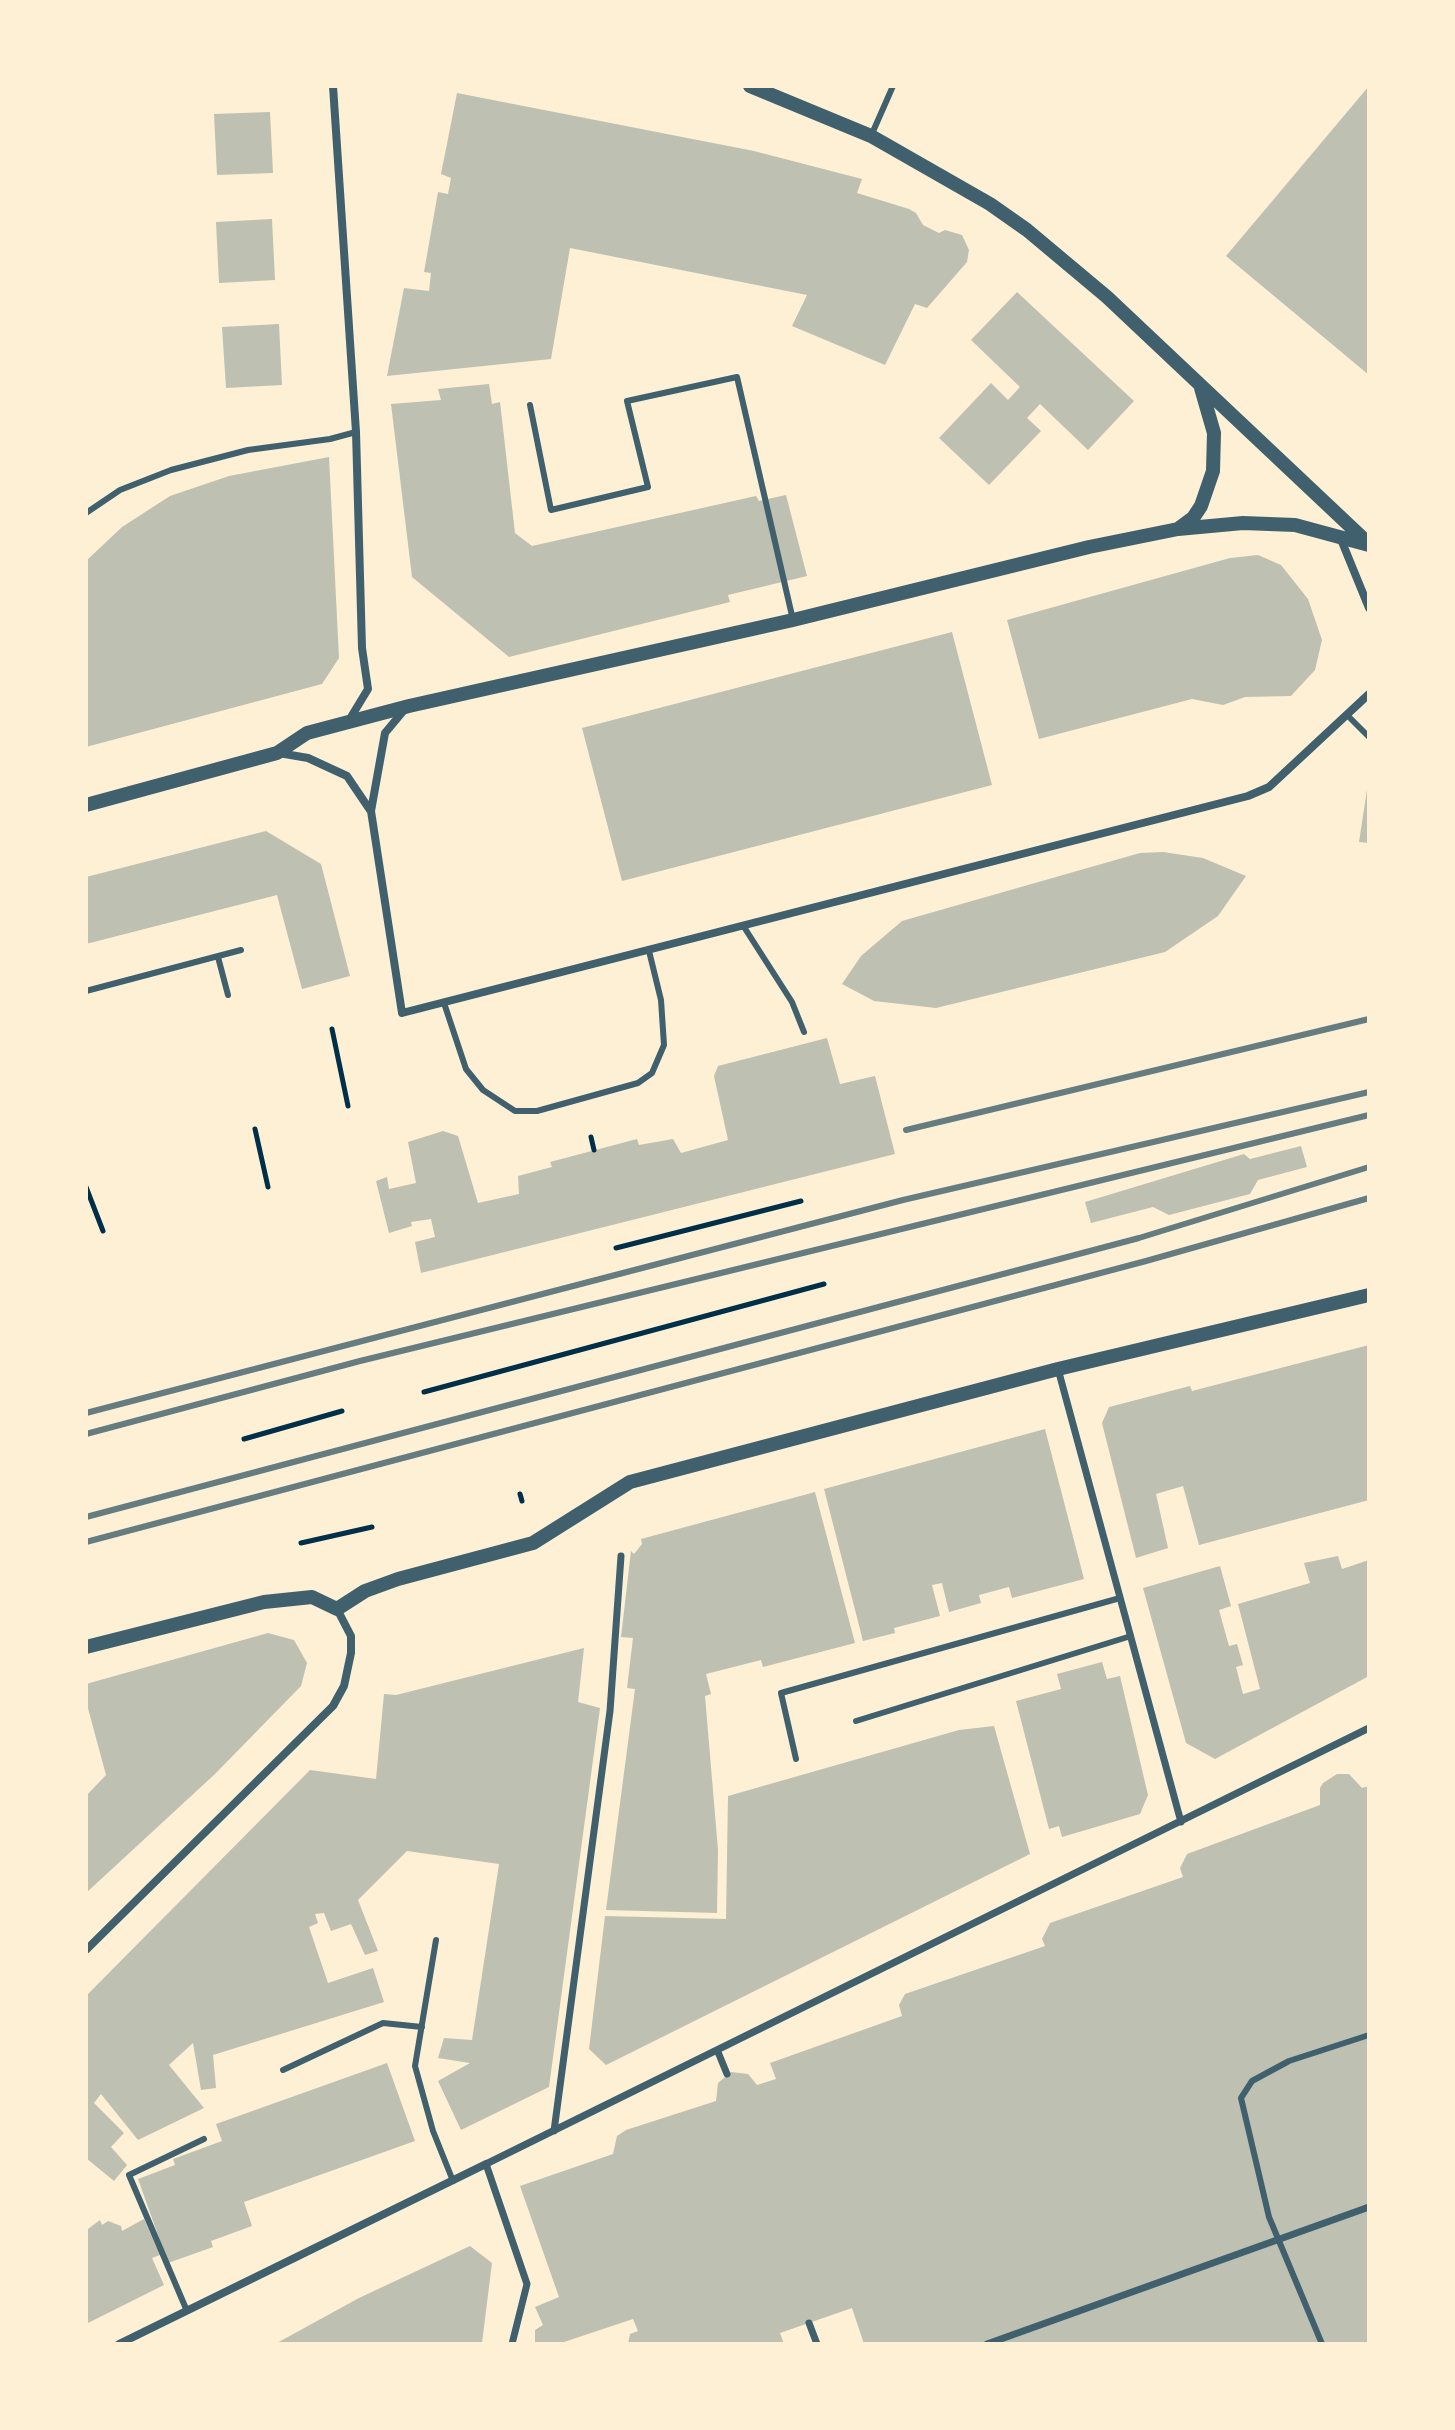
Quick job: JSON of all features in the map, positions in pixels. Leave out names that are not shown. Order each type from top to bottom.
[{"type":"street","points":[[333,86],[356,432],[362,648],[368,689],[348,723]]},
{"type":"street","points":[[750,86],[871,136],[990,204],[1038,238],[1270,447],[1369,545]]},
{"type":"street","points":[[1178,529],[1193,518],[1201,506],[1213,471],[1214,433],[1201,388]]},
{"type":"street","points":[[86,805],[277,753],[307,733],[409,706],[793,620],[1017,563],[1178,529],[1272,523],[1369,545]]},
{"type":"street","points":[[1340,537],[1369,608]]},
{"type":"street","points":[[409,706],[385,733],[371,811],[402,1013],[1248,796],[1269,787],[1368,693]]},
{"type":"street","points":[[277,753],[308,758],[347,776],[371,811]]},
{"type":"street","points":[[337,1609],[365,1591],[398,1579],[533,1543],[630,1482],[1058,1369],[1369,1295]]},
{"type":"street","points":[[1058,1369],[1181,1822]]},
{"type":"street","points":[[554,2131],[610,1711],[621,1556]]},
{"type":"street","points":[[86,1647],[264,1602],[312,1597],[337,1609],[351,1636],[344,1686],[333,1706],[86,1950]]},
{"type":"street","points":[[119,2344],[718,2052],[1369,1728]]},
{"type":"street","points":[[718,2052],[727,2074]]},
{"type":"street","points":[[486,2164],[527,2284],[512,2344]]},
{"type":"street","points":[[987,2344],[1369,2207]]},
{"type":"street","points":[[809,2323],[817,2344]]},
{"type":"lane","points":[[871,136],[893,86]]},
{"type":"lane","points":[[530,405],[551,510],[648,487],[627,401],[737,377],[793,620]]},
{"type":"lane","points":[[86,513],[120,490],[171,470],[248,450],[330,439],[356,432]]},
{"type":"lane","points":[[1347,715],[1369,737]]},
{"type":"lane","points":[[744,927],[792,1002],[804,1032]]},
{"type":"lane","points":[[86,991],[241,950]]},
{"type":"lane","points":[[444,1003],[466,1069],[483,1090],[503,1107],[524,1113],[537,1111],[638,1083],[652,1073],[664,1045],[661,1000],[649,951]]},
{"type":"lane","points":[[218,957],[228,995]]},
{"type":"lane","points":[[796,1759],[781,1693],[1120,1598]]},
{"type":"lane","points":[[856,1721],[1131,1636]]},
{"type":"lane","points":[[436,1940],[415,2066],[433,2131],[453,2181]]},
{"type":"lane","points":[[283,2070],[383,2023],[422,2027]]},
{"type":"lane","points":[[1322,2344],[1269,2217],[1241,2098],[1252,2081],[1289,2061],[1369,2035]]},
{"type":"lane","points":[[187,2311],[129,2175],[204,2139]]},
{"type":"path","points":[[332,1029],[348,1106]]},
{"type":"path","points":[[255,1129],[268,1187]]},
{"type":"path","points":[[591,1137],[594,1150]]},
{"type":"path","points":[[86,1187],[103,1231]]},
{"type":"path","points":[[616,1248],[801,1201]]},
{"type":"path","points":[[424,1392],[824,1284]]},
{"type":"path","points":[[244,1439],[342,1411]]},
{"type":"path","points":[[520,1494],[522,1501]]},
{"type":"path","points":[[301,1543],[372,1527]]},
{"type":"building","points":[[1369,86],[1369,375],[1226,256]]},
{"type":"building","points":[[457,93],[754,151],[862,179],[857,193],[909,209],[916,213],[923,225],[939,233],[945,230],[962,235],[969,250],[967,262],[927,308],[915,304],[885,365],[792,326],[807,295],[570,248],[551,359],[387,376],[404,288],[429,291],[431,273],[424,272],[438,192],[448,194],[451,178],[441,174]]},
{"type":"building","points":[[270,112],[273,173],[217,175],[214,114]]},
{"type":"building","points":[[272,219],[275,280],[219,283],[216,222]]},
{"type":"building","points":[[1017,292],[1134,401],[1088,450],[1040,404],[1027,418],[1041,431],[989,485],[939,438],[991,383],[1008,400],[1020,387],[971,340]]},
{"type":"building","points":[[279,324],[282,385],[226,388],[222,327]]},
{"type":"building","points":[[489,384],[492,404],[500,402],[515,533],[532,546],[756,496],[759,501],[786,495],[807,576],[728,595],[730,602],[509,657],[412,577],[391,404],[441,400],[438,389]]},
{"type":"building","points":[[329,457],[339,658],[322,684],[86,747],[86,561],[122,527],[170,496],[229,476]]},
{"type":"building","points":[[1258,555],[1281,565],[1308,599],[1322,640],[1315,670],[1291,696],[1245,697],[1223,705],[1192,699],[1039,739],[1007,620],[1230,558]]},
{"type":"building","points":[[952,632],[992,785],[622,881],[582,728]]},
{"type":"building","points":[[1369,784],[1369,843],[1359,842]]},
{"type":"building","points":[[266,831],[321,864],[350,976],[302,989],[277,895],[86,944],[86,877]]},
{"type":"building","points":[[1163,852],[1203,858],[1246,876],[1218,916],[1165,952],[936,1008],[874,1001],[842,984],[861,956],[902,921],[1140,853]]},
{"type":"building","points":[[827,1038],[840,1084],[875,1076],[895,1154],[421,1273],[415,1242],[435,1237],[431,1219],[411,1222],[412,1226],[389,1233],[376,1181],[387,1177],[389,1189],[416,1183],[408,1142],[443,1131],[458,1136],[478,1203],[519,1194],[518,1176],[552,1167],[550,1162],[637,1139],[639,1145],[673,1139],[681,1153],[728,1140],[714,1076],[718,1066]]},
{"type":"building","points":[[1301,1146],[1307,1167],[1258,1180],[1250,1194],[1169,1215],[1153,1207],[1091,1223],[1085,1202],[1244,1154],[1250,1159]]},
{"type":"building","points":[[1369,1345],[1369,1500],[1199,1545],[1183,1486],[1156,1494],[1168,1548],[1136,1558],[1102,1423],[1109,1407],[1190,1386],[1192,1391]]},
{"type":"building","points":[[1045,1429],[1084,1579],[1012,1598],[1009,1587],[979,1595],[981,1603],[949,1612],[942,1583],[932,1585],[940,1616],[894,1628],[895,1633],[863,1641],[824,1489]]},
{"type":"building","points":[[815,1492],[855,1643],[763,1667],[761,1660],[706,1674],[711,1694],[705,1696],[718,1850],[717,1913],[606,1910],[635,1689],[627,1688],[633,1638],[621,1637],[631,1551],[634,1554],[642,1544],[641,1539]]},
{"type":"building","points":[[1338,1556],[1342,1569],[1369,1560],[1369,1676],[1215,1759],[1186,1743],[1143,1588],[1220,1566],[1231,1606],[1219,1610],[1229,1646],[1237,1644],[1243,1665],[1236,1667],[1243,1694],[1260,1689],[1238,1604],[1310,1583],[1304,1563]]},
{"type":"building","points":[[268,1633],[294,1640],[307,1663],[301,1686],[215,1774],[86,1893],[86,1796],[106,1775],[86,1701],[86,1684]]},
{"type":"building","points":[[584,1648],[578,1702],[600,1708],[549,2087],[461,2130],[438,2081],[470,2063],[438,2058],[444,2038],[472,2040],[499,1864],[407,1851],[358,1900],[378,1951],[365,1955],[351,1924],[331,1931],[324,1913],[315,1914],[318,1923],[309,1927],[328,1983],[373,1968],[384,2002],[213,2055],[216,2088],[201,2090],[193,2043],[169,2065],[204,2108],[138,2140],[101,2094],[94,2103],[124,2133],[111,2147],[127,2165],[114,2181],[86,2158],[86,1996],[310,1770],[376,1779],[384,1694],[396,1695]]},
{"type":"building","points":[[1102,1662],[1107,1679],[1120,1676],[1148,1795],[1140,1814],[1062,1837],[1059,1826],[1049,1829],[1016,1701],[1061,1689],[1057,1674]]},
{"type":"building","points":[[994,1726],[1030,1854],[606,2065],[589,2049],[605,1916],[726,1919],[728,1796],[959,1730]]},
{"type":"building","points":[[1337,1774],[1349,1774],[1362,1788],[1369,1786],[1369,2344],[864,2344],[852,2308],[780,2333],[784,2344],[628,2344],[630,2334],[638,2331],[633,2319],[558,2344],[535,2344],[535,2330],[543,2325],[535,2307],[559,2297],[520,2186],[613,2154],[617,2136],[626,2130],[716,2101],[718,2083],[731,2072],[748,2074],[757,2085],[776,2079],[770,2063],[902,2016],[899,2005],[905,1994],[1045,1946],[1042,1939],[1050,1923],[1183,1877],[1180,1868],[1187,1854],[1320,1805],[1323,1783]]},
{"type":"building","points":[[387,2063],[415,2141],[244,2202],[252,2226],[211,2241],[213,2247],[168,2263],[138,2179],[175,2165],[173,2159],[222,2141],[216,2124]]},
{"type":"building","points":[[144,2219],[160,2255],[152,2258],[164,2285],[86,2324],[86,2225],[88,2229],[100,2220],[102,2225],[108,2221],[121,2226],[122,2231]]},
{"type":"building","points":[[470,2246],[492,2263],[482,2343],[275,2344],[359,2298]]},
{"type":"railway","points":[[906,1130],[1369,1019]]},
{"type":"railway","points":[[86,1413],[903,1200],[1369,1092]]},
{"type":"railway","points":[[86,1434],[360,1361],[1369,1115]]},
{"type":"railway","points":[[86,1517],[1139,1238],[1369,1167]]},
{"type":"railway","points":[[86,1542],[1146,1261],[1369,1198]]}]
